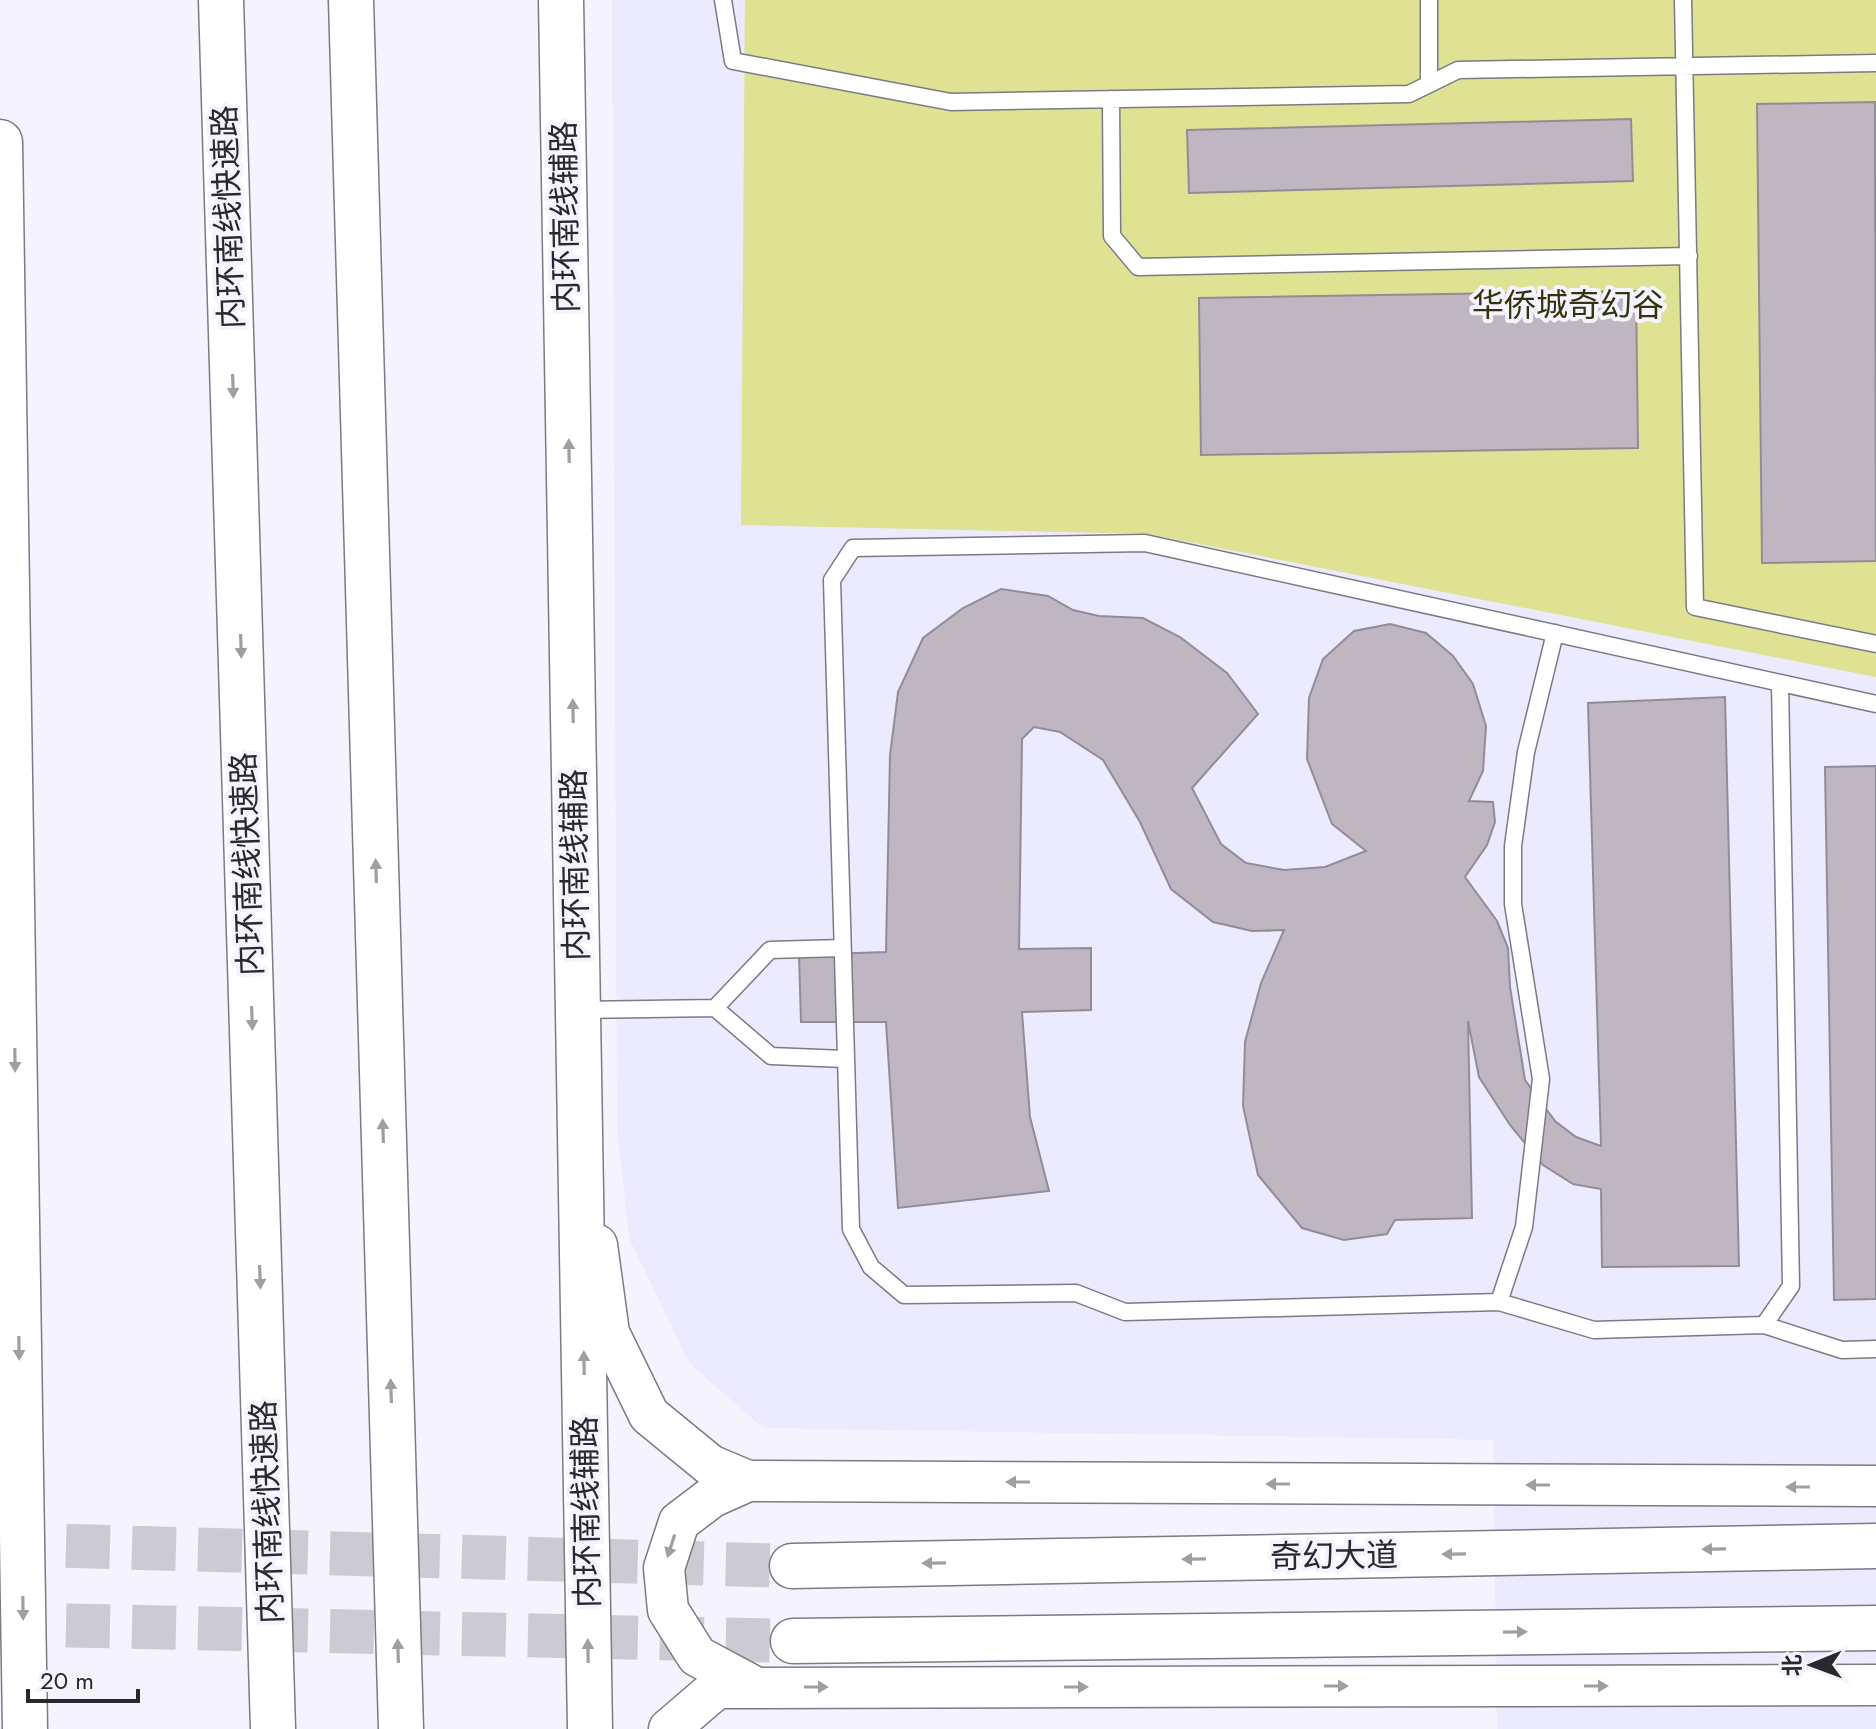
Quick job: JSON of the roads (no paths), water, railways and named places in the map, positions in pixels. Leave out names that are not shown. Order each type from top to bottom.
[{"type":"main road","name":"内环南线快速路","points":[[221,0],[273,1729]]},
{"type":"main road","points":[[351,0],[401,1729]]},
{"type":"main road","name":"内环南线辅路","points":[[561,0],[590,1729]]},
{"type":"main road","points":[[0,142],[6,872],[16,1184],[25,1729]]},
{"type":"main road","name":"奇幻大道","points":[[792,1566],[1868,1542]]},
{"type":"main road","points":[[793,1641],[1864,1632]]},
{"type":"street","points":[[580,1116],[609,1333],[649,1415],[710,1465],[748,1481],[1876,1486]]},
{"type":"street","points":[[0,1307],[16,1184]]},
{"type":"street","points":[[748,1481],[712,1497],[679,1522],[664,1568],[668,1610],[697,1656],[755,1687]]},
{"type":"street","points":[[669,1729],[717,1688],[1876,1685]]},
{"type":"lane","points":[[723,0],[733,61],[951,102],[1409,94],[1458,70],[1876,63]]},
{"type":"lane","points":[[1429,0],[1429,83]]},
{"type":"lane","points":[[1683,0],[1695,607],[1876,644]]},
{"type":"lane","points":[[1111,99],[1112,236],[1138,267],[1689,256]]},
{"type":"lane","points":[[1876,704],[1145,543],[853,548],[832,580],[851,1229],[871,1267],[904,1295],[1076,1293],[1125,1312],[1499,1302],[1594,1330],[1764,1325],[1842,1350],[1876,1349]]},
{"type":"lane","points":[[1499,1302],[1524,1227],[1541,1079],[1513,904],[1513,846],[1526,752],[1555,633]]},
{"type":"lane","points":[[1764,1325],[1791,1286],[1780,683]]},
{"type":"lane","points":[[715,1008],[770,950],[842,948]]},
{"type":"lane","points":[[578,1010],[715,1008],[771,1056],[845,1059]]},
{"type":"tunnel","points":[[0,1544],[792,1566]]},
{"type":"tunnel","points":[[0,1624],[793,1641]]},
{"type":"park label","name":"华侨城奇幻谷","points":[[1568,305]]}]
